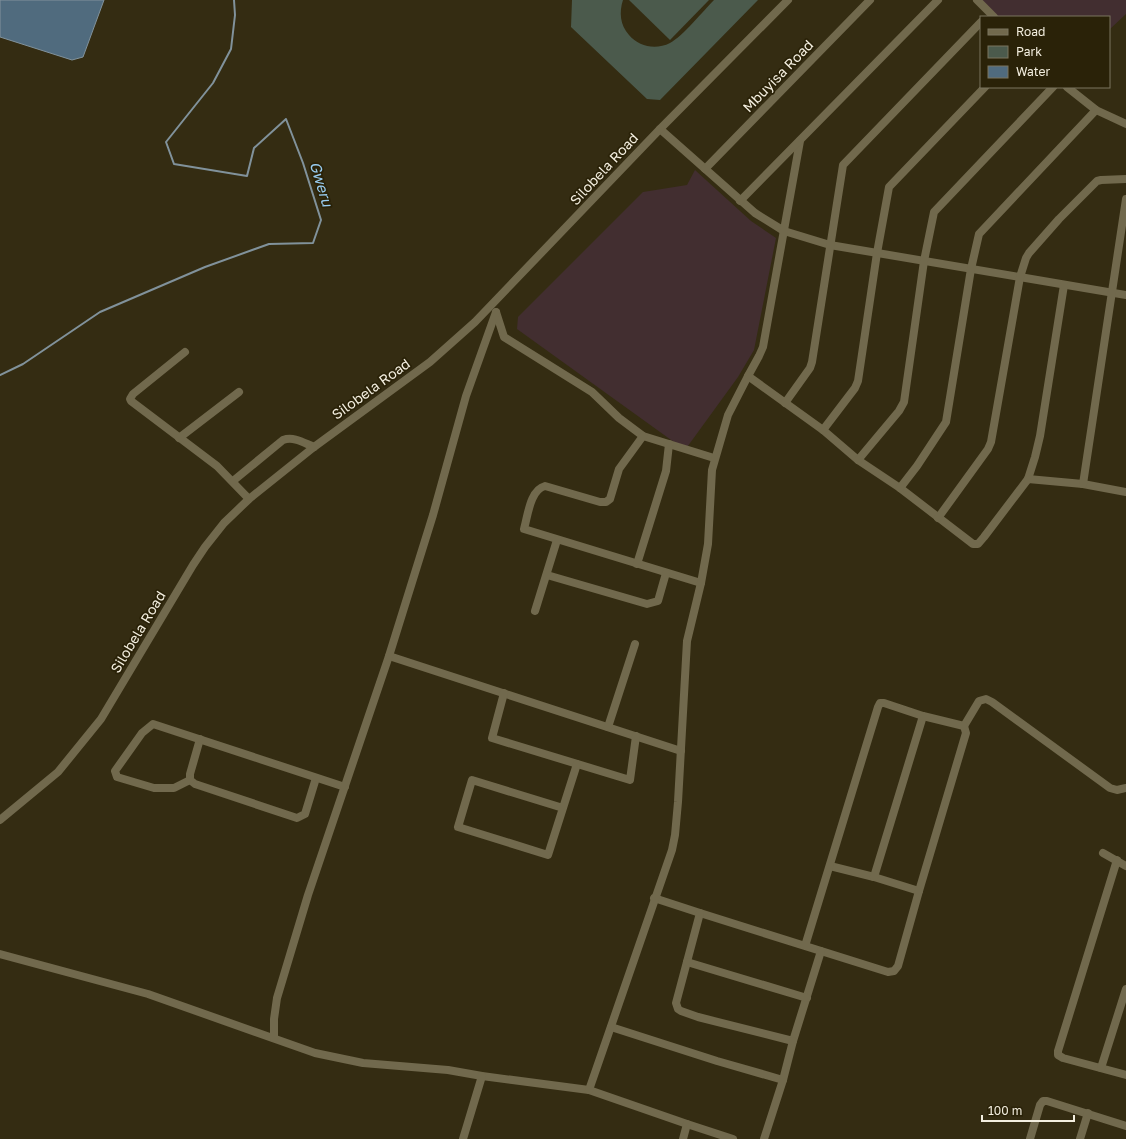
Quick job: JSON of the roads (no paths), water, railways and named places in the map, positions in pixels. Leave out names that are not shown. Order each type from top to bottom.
[{"type":"street","name":"Silobela Road","points":[[0,820],[58,772],[101,719],[205,546],[224,524],[249,499],[314,447],[430,362],[475,322],[660,129],[788,0]]},
{"type":"street","name":"Mbuyisa Road","points":[[705,169],[870,0]]},
{"type":"street","points":[[740,201],[938,0]]},
{"type":"street","points":[[978,0],[990,16]]},
{"type":"street","points":[[785,403],[811,365],[844,164],[980,23]]},
{"type":"street","points":[[823,430],[857,384],[877,253],[889,187],[984,88]]},
{"type":"street","points":[[858,460],[899,411],[904,402],[924,261],[934,212],[1052,88]]},
{"type":"street","points":[[1068,88],[1096,110],[1126,124]]},
{"type":"street","points":[[900,488],[917,466],[946,422],[971,269],[980,233],[1096,110]]},
{"type":"street","points":[[660,129],[740,201],[755,213],[784,231],[830,245],[1126,295]]},
{"type":"street","points":[[589,1090],[654,898],[667,866],[675,835],[687,641],[701,583],[708,544],[714,458],[728,415],[763,347],[800,141]]},
{"type":"street","points":[[938,518],[988,449],[991,442],[1020,277],[1026,258],[1059,220],[1097,181],[1126,179]]},
{"type":"street","points":[[1083,484],[1126,199]]},
{"type":"street","points":[[748,376],[823,430],[858,460],[900,488],[973,544],[978,544],[1028,479],[1040,436],[1064,285]]},
{"type":"street","points":[[493,304],[504,337],[592,392],[619,418],[643,436],[714,458]]},
{"type":"street","points":[[274,1038],[274,1019],[277,998],[308,895],[389,656],[433,515],[466,396],[496,312]]},
{"type":"street","points":[[185,352],[130,398],[133,404],[217,466],[249,499]]},
{"type":"street","points":[[179,438],[239,392]]},
{"type":"street","points":[[643,436],[619,469],[610,499],[606,502],[600,502],[546,486],[540,487],[534,493],[524,529],[701,583]]},
{"type":"street","points":[[233,481],[287,438],[295,439],[314,447]]},
{"type":"street","points":[[637,564],[666,471],[669,444]]},
{"type":"street","points":[[1028,479],[1083,484],[1126,492]]},
{"type":"street","points":[[535,611],[558,540]]},
{"type":"street","points":[[547,575],[647,604],[658,601],[666,573]]},
{"type":"street","points":[[608,727],[635,644]]},
{"type":"street","points":[[389,656],[681,751]]},
{"type":"street","points":[[504,694],[492,738],[630,780],[636,736]]},
{"type":"street","points":[[654,898],[700,914],[888,972],[894,971],[898,966],[966,733],[964,726],[979,701],[986,699],[1110,788],[1117,790],[1126,788]]},
{"type":"street","points":[[805,946],[880,703],[964,726]]},
{"type":"street","points":[[874,877],[923,716]]},
{"type":"street","points":[[190,780],[174,788],[154,788],[117,777],[115,771],[142,733],[154,724],[345,787]]},
{"type":"street","points":[[190,780],[190,774],[200,739]]},
{"type":"street","points":[[563,808],[472,780],[458,827],[548,855],[563,808],[577,764]]},
{"type":"street","points":[[190,780],[195,784],[297,818],[305,814],[316,778]]},
{"type":"street","points":[[1104,852],[1126,866]]},
{"type":"street","points":[[1116,860],[1058,1055],[1062,1058],[1126,1075]]},
{"type":"street","points":[[830,866],[874,877],[919,891]]},
{"type":"street","points":[[700,914],[676,1003],[678,1009],[698,1017],[793,1041]]},
{"type":"street","points":[[764,1139],[821,951]]},
{"type":"street","points":[[0,954],[148,994],[315,1053],[363,1063],[448,1070],[589,1090],[733,1139]]},
{"type":"street","points":[[687,962],[807,998]]},
{"type":"street","points":[[1102,1068],[1126,989]]},
{"type":"street","points":[[611,1027],[717,1061],[783,1080]]},
{"type":"street","points":[[462,1139],[482,1076]]},
{"type":"street","points":[[1030,1139],[1040,1105],[1043,1101],[1088,1113],[1126,1126]]},
{"type":"street","points":[[1080,1139],[1088,1113]]},
{"type":"street","points":[[683,1139],[687,1124]]},
{"type":"water","points":[[0,0],[104,0],[83,57],[72,60],[0,37]]},
{"type":"waterway","name":"Gweru","points":[[0,375],[23,364],[100,312],[205,267],[269,244],[313,243],[321,220],[303,163],[286,119],[254,148],[247,176],[174,164],[166,142],[213,83],[231,49],[235,15],[234,0]]}]
